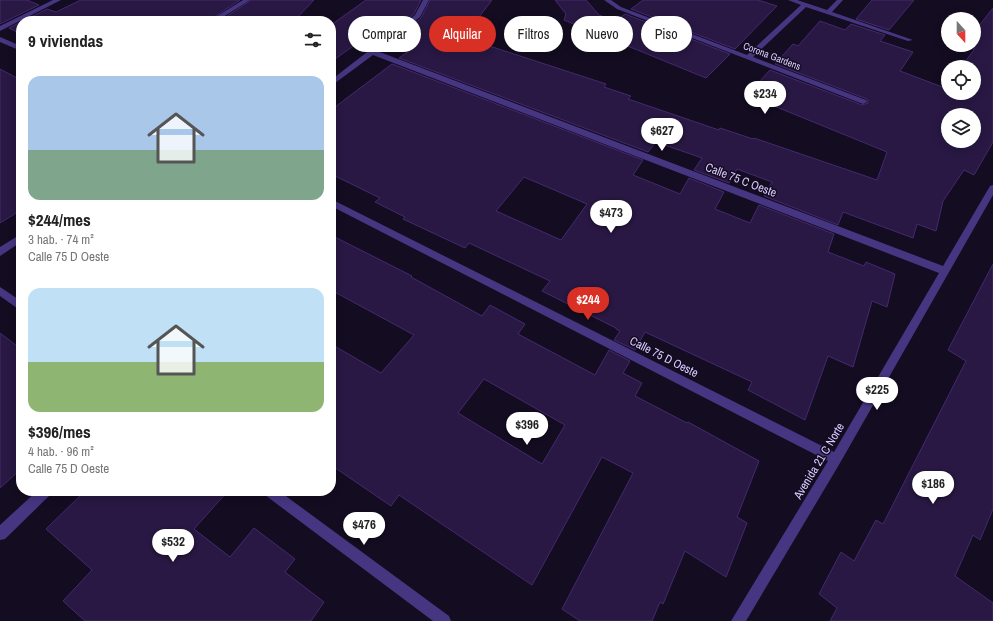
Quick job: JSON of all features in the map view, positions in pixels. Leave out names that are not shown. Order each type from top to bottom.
[{"type":"street","points":[[26,16],[58,0]]},
{"type":"street","points":[[221,16],[248,0]]},
{"type":"street","points":[[418,16],[426,0]]},
{"type":"street","name":"Corona Gardens","points":[[607,0],[619,8],[863,102]]},
{"type":"street","points":[[791,0],[910,40]]},
{"type":"street","points":[[828,12],[840,0]]},
{"type":"street","points":[[748,58],[805,5]]},
{"type":"street","points":[[0,29],[16,21]]},
{"type":"street","points":[[0,39],[16,47]]},
{"type":"street","points":[[336,80],[372,52]]},
{"type":"street","name":"Calle 75 C Oeste","points":[[372,52],[945,271]]},
{"type":"street","name":"Avenida 21 C Norte","points":[[738,621],[836,459],[993,188]]},
{"type":"street","name":"Calle 75 D Oeste","points":[[336,205],[836,459]]},
{"type":"street","points":[[0,252],[16,241]]},
{"type":"street","points":[[0,291],[16,303]]},
{"type":"street","points":[[0,534],[41,496]]},
{"type":"street","points":[[276,496],[444,621]]},
{"type":"building","points":[[0,0],[27,0],[39,5],[16,16],[0,24]]},
{"type":"building","points":[[81,0],[240,0],[216,16],[33,16],[47,9],[56,12]]},
{"type":"building","points":[[251,0],[314,0],[299,16],[227,16]]},
{"type":"building","points":[[366,0],[421,0],[414,14],[411,16],[348,16],[348,50],[336,58],[336,21]]},
{"type":"building","points":[[430,0],[492,0],[480,16],[429,16],[429,52],[496,52],[496,48],[606,84],[604,87],[631,96],[628,99],[719,130],[720,128],[753,139],[754,138],[877,180],[887,152],[747,95],[770,70],[862,105],[868,103],[867,99],[775,64],[793,44],[798,46],[820,21],[845,30],[851,24],[885,35],[880,41],[913,52],[900,71],[941,86],[941,100],[981,100],[981,60],[966,60],[972,52],[981,52],[981,23],[993,8],[993,142],[974,175],[964,170],[943,201],[936,231],[917,224],[913,238],[843,212],[838,225],[764,196],[772,182],[737,169],[729,183],[694,170],[702,158],[656,142],[648,152],[399,58],[408,52],[421,52],[421,18]]},
{"type":"building","points":[[555,0],[586,0],[599,15],[602,16],[571,16],[571,23],[564,20],[566,14]]},
{"type":"building","points":[[643,0],[758,0],[777,6],[735,49],[692,32],[692,16],[649,16],[631,9]]},
{"type":"building","points":[[872,0],[914,0],[889,30],[856,19]]},
{"type":"building","points":[[633,17],[641,20],[641,51],[633,48]]},
{"type":"building","points":[[16,24],[16,32],[9,28]]},
{"type":"building","points":[[692,40],[730,54],[706,78],[642,52],[692,52]]},
{"type":"building","points":[[392,64],[643,160],[633,175],[680,194],[689,178],[724,192],[715,209],[750,223],[759,205],[834,234],[828,252],[864,266],[866,262],[895,274],[887,307],[872,301],[853,367],[828,356],[805,420],[748,390],[752,382],[645,332],[635,350],[614,340],[620,331],[616,328],[542,291],[550,281],[469,243],[465,248],[403,219],[405,217],[375,202],[380,198],[336,176],[336,106]],"holes":[[[524,177],[587,204],[561,240],[496,211]]]},
{"type":"building","points":[[0,69],[16,77],[16,213],[0,223]]},
{"type":"building","points":[[336,238],[412,276],[411,277],[482,316],[490,305],[525,324],[518,334],[595,375],[609,350],[630,361],[623,373],[642,383],[635,396],[687,423],[688,422],[759,461],[737,517],[747,523],[726,577],[685,551],[663,604],[660,602],[652,621],[580,621],[562,609],[633,473],[602,457],[532,585],[399,495],[391,506],[336,468],[336,347],[381,373],[414,335],[336,293]],"holes":[[[484,379],[565,425],[542,464],[458,413]]]},
{"type":"building","points":[[993,264],[993,509],[980,540],[973,535],[955,576],[993,603],[993,621],[830,621],[837,608],[819,594],[841,552],[854,561],[876,520],[883,524],[966,361],[948,350]]},
{"type":"building","points":[[0,333],[16,345],[16,474],[0,488]]},
{"type":"building","points":[[80,496],[224,496],[194,529],[230,557],[254,528],[295,559],[285,572],[324,602],[311,621],[85,621],[63,601],[92,570],[46,529]]}]
